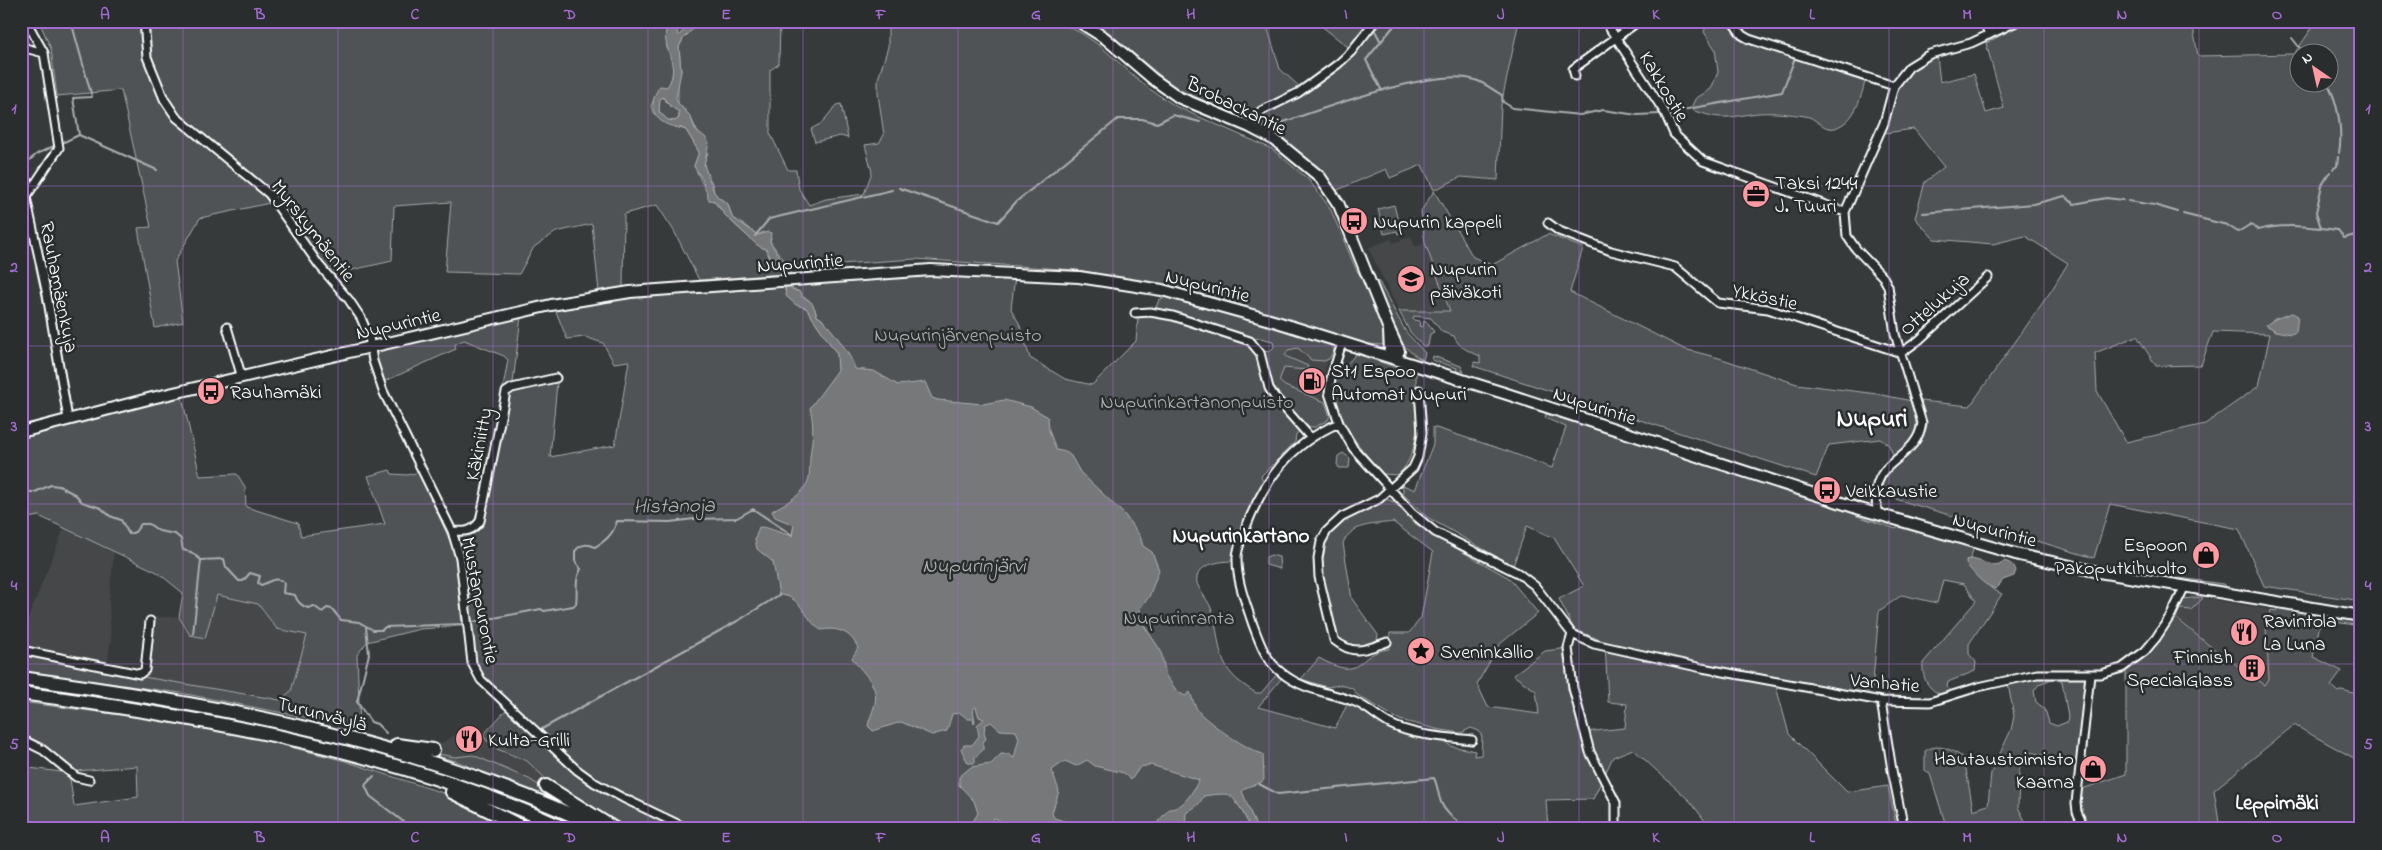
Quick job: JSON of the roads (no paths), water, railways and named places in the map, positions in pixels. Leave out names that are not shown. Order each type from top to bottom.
[{"type":"highway","name":"Turunväylä","points":[[21,678],[131,692],[230,710],[348,737],[491,782],[602,829]]},
{"type":"highway","name":"Turunväylä","points":[[21,693],[128,707],[225,724],[305,742],[398,767],[485,796],[566,829]]},
{"type":"highway","points":[[348,737],[433,750]]},
{"type":"highway","points":[[398,767],[526,829]]},
{"type":"highway","points":[[546,786],[615,829]]},
{"type":"main road","name":"Brobackantie","points":[[1084,23],[1106,38],[1154,79],[1180,98],[1250,127],[1275,140],[1320,177],[1330,190],[1347,222],[1399,351],[1395,359]]},
{"type":"main road","name":"Nupurintie","points":[[21,432],[68,419],[371,347],[593,297],[630,292],[931,270],[1079,277],[1162,290],[1277,322],[1877,514],[2019,555],[2100,572],[2361,616]]},
{"type":"street","name":"Myrskymäentie","points":[[144,21],[147,57],[170,108],[184,125],[275,200],[319,265],[349,300],[361,318],[371,347]]},
{"type":"street","points":[[1250,127],[1261,110],[1298,93],[1338,64],[1351,52],[1375,21]]},
{"type":"street","name":"Kakkostie","points":[[1605,21],[1665,113],[1674,134],[1703,161],[1845,212]]},
{"type":"street","points":[[1575,76],[1574,68],[1639,21]]},
{"type":"street","points":[[1732,21],[1742,35],[1749,39],[1894,86]]},
{"type":"street","points":[[1984,21],[1990,36]]},
{"type":"street","points":[[1877,514],[1877,483],[1886,469],[1909,450],[1921,430],[1922,423],[1901,352],[1888,286],[1847,236],[1845,212],[1884,124],[1894,86],[1908,67],[1918,60],[1990,36],[2018,21]]},
{"type":"street","name":"Rauhamäenkuja","points":[[21,31],[29,26],[44,53],[59,148],[26,197],[47,295],[68,419]]},
{"type":"street","points":[[21,41],[25,48],[44,53]]},
{"type":"street","name":"Ykköstie","points":[[1548,223],[1559,231],[1611,251],[1674,267],[1718,303],[1768,309],[1901,352]]},
{"type":"street","name":"Ottelukuja","points":[[1901,352],[1919,340],[1988,278]]},
{"type":"street","points":[[1135,313],[1150,312],[1173,316],[1250,340],[1260,352],[1269,388],[1310,438]]},
{"type":"street","points":[[227,326],[242,378]]},
{"type":"street","points":[[1342,343],[1329,386],[1332,404],[1339,423],[1354,448],[1412,513],[1435,532],[1527,579],[1542,594],[1572,634],[1568,648],[1573,688],[1590,752],[1616,804],[1616,829]]},
{"type":"street","name":"Mustanpurontie","points":[[371,347],[383,391],[452,532],[460,558],[472,663],[481,680],[577,770],[595,783],[688,829]]},
{"type":"street","name":"Käkiniitty","points":[[452,532],[465,532],[475,529],[480,521],[506,392],[512,388],[556,378]]},
{"type":"street","points":[[1387,642],[1364,650],[1351,651],[1334,640],[1324,606],[1318,558],[1322,542],[1334,524],[1342,517],[1378,500],[1407,475],[1418,457],[1423,422],[1419,390]]},
{"type":"street","points":[[1339,423],[1310,438],[1290,455],[1263,490],[1248,523],[1236,558],[1240,586],[1266,657],[1282,674],[1295,682],[1315,691],[1357,702],[1390,724],[1403,729],[1472,740]]},
{"type":"street","name":"Vanhatie","points":[[1572,634],[1594,644],[1702,668],[1882,701],[1930,702],[1978,686],[2037,674],[2090,675],[2113,672],[2122,668],[2145,651],[2171,615],[2185,586]]},
{"type":"street","points":[[21,650],[140,674],[145,670],[150,621]]},
{"type":"street","points":[[2085,829],[2077,812],[2076,803],[2090,675]]},
{"type":"street","points":[[1882,701],[1892,770],[1904,829]]},
{"type":"street","points":[[21,739],[43,750],[76,777],[89,780]]},
{"type":"water","name":"Nupurinjärvi","points":[[694,21],[701,21],[683,39],[679,47],[681,71],[676,98],[690,116],[696,131],[705,137],[709,143],[704,165],[714,192],[728,204],[732,217],[758,235],[771,233],[770,242],[781,259],[794,265],[790,270],[792,289],[802,293],[802,297],[811,302],[817,316],[833,332],[845,349],[855,369],[874,371],[898,385],[925,382],[932,398],[938,400],[983,404],[1004,400],[1031,407],[1048,417],[1049,430],[1056,450],[1066,452],[1071,456],[1080,472],[1124,514],[1140,536],[1143,546],[1152,552],[1159,570],[1149,597],[1140,608],[1141,621],[1161,651],[1166,676],[1177,691],[1185,696],[1190,692],[1194,703],[1205,718],[1239,742],[1263,754],[1264,780],[1242,791],[1257,829],[1251,829],[1236,801],[1229,795],[1224,794],[1204,796],[1198,805],[1186,813],[1185,829],[1159,829],[1156,824],[1169,809],[1183,803],[1199,780],[1151,765],[1140,767],[1131,780],[1124,773],[1095,766],[1087,760],[1076,766],[1065,761],[1052,770],[1059,791],[1052,813],[1054,818],[1091,829],[1039,829],[1028,823],[1014,827],[994,818],[988,829],[963,829],[971,825],[978,813],[974,801],[959,785],[959,777],[971,767],[991,764],[1001,754],[1008,754],[1014,758],[1019,738],[1016,731],[1000,730],[991,722],[985,725],[984,733],[986,739],[983,742],[983,750],[975,757],[975,763],[968,763],[961,749],[964,745],[972,745],[979,736],[977,725],[984,719],[979,717],[976,707],[973,709],[974,724],[973,719],[968,719],[960,713],[952,714],[947,731],[932,735],[901,722],[873,731],[868,726],[876,699],[875,692],[870,680],[852,658],[858,648],[852,638],[838,630],[821,630],[793,599],[779,595],[773,562],[757,549],[755,539],[759,527],[792,535],[794,525],[775,517],[772,511],[796,497],[808,482],[813,433],[810,408],[838,370],[837,354],[806,308],[796,305],[786,296],[784,273],[782,269],[774,269],[767,250],[757,245],[725,215],[715,201],[709,200],[702,179],[694,166],[699,152],[686,130],[667,125],[657,117],[654,111],[653,106],[656,93],[660,86],[667,87],[673,70],[666,39],[669,23],[676,24],[678,36]],"holes":[[[663,97],[669,105],[679,112],[679,118],[675,121],[668,120],[659,112],[660,99]]]},
{"type":"water","points":[[2292,313],[2298,316],[2296,332],[2291,334],[2276,331],[2266,325],[2275,319]]},
{"type":"water","points":[[1970,559],[1996,565],[2000,565],[2005,561],[2016,570],[2014,576],[2003,580],[1996,589],[1983,582],[1966,564],[1966,560]]},
{"type":"waterway","points":[[64,142],[79,135],[73,98],[92,97],[71,21]]},
{"type":"waterway","points":[[1382,91],[1366,60],[1398,21]]},
{"type":"waterway","points":[[1374,29],[1381,42]]},
{"type":"waterway","points":[[2292,38],[2295,42]]},
{"type":"waterway","points":[[1671,112],[1782,92],[1795,58]]},
{"type":"waterway","points":[[1269,127],[1343,102],[1404,85],[1432,79],[1457,77],[1475,80],[1486,85],[1502,95],[1503,102],[1513,108],[1580,115],[1603,110],[1637,115],[1660,114]]},
{"type":"waterway","points":[[2332,92],[2339,117],[2339,153]]},
{"type":"waterway","points":[[899,188],[998,222],[1017,201],[1118,119],[1142,119],[1157,123],[1173,115],[1200,122]]},
{"type":"waterway","points":[[79,135],[157,170]]},
{"type":"waterway","points":[[21,167],[37,154],[54,146]]},
{"type":"waterway","points":[[2333,169],[2337,166],[2338,157]]},
{"type":"waterway","points":[[2321,228],[2316,212],[2322,185],[2330,172]]},
{"type":"waterway","points":[[755,236],[769,219],[892,190]]},
{"type":"waterway","points":[[1923,213],[2034,204],[2065,196],[2074,204],[2106,198],[2123,200]]},
{"type":"waterway","points":[[2128,201],[2154,205],[2178,212]]},
{"type":"waterway","points":[[2183,214],[2227,225],[2238,232],[2251,224],[2258,230],[2288,226],[2308,227],[2338,230],[2344,238],[2359,234],[2361,236]]},
{"type":"waterway","name":"Histanoja","points":[[21,492],[35,492],[51,485],[59,486],[76,495],[82,502],[101,508],[110,516],[121,520],[129,534],[135,532],[141,524],[149,524],[159,531],[175,534],[181,539],[183,550],[191,552],[201,560],[224,559],[226,567],[239,581],[243,581],[250,573],[260,576],[258,583],[261,585],[272,580],[281,580],[284,582],[283,593],[295,595],[298,602],[304,606],[308,608],[314,606],[322,612],[327,608],[332,609],[341,620],[359,622],[373,630],[382,630],[385,627],[462,624]]},
{"type":"waterway","name":"Histanoja","points":[[473,622],[576,604],[577,582],[581,569],[575,561],[575,551],[584,545],[595,547],[611,534],[617,521],[670,522],[694,519],[737,518],[753,509],[792,535]]},
{"type":"waterway","points":[[193,634],[201,560]]},
{"type":"waterway","points":[[540,730],[741,619],[779,595]]},
{"type":"waterway","points":[[366,627],[369,654],[357,702],[371,722],[377,724],[386,733]]},
{"type":"waterway","points":[[374,776],[365,785],[370,796],[409,826],[410,829]]},
{"type":"waterway","points":[[1259,784],[1278,794],[1434,778],[1443,806],[1449,814],[1467,829]]},
{"type":"place","name":"Taksi 1244 J. Tuuri","points":[[1756,194]]},
{"type":"place","name":"Nupurin kappeli","points":[[1354,221]]},
{"type":"place","name":"Nupurin päiväkoti","points":[[1411,279]]},
{"type":"place","name":"St1 Espoo Automat Nupuri","points":[[1312,381]]},
{"type":"place","name":"Rauhamäki","points":[[211,391]]},
{"type":"place","name":"Veikkaustie","points":[[1827,490]]},
{"type":"place","name":"Espoon Pakoputkihuolto","points":[[2206,555]]},
{"type":"place","name":"Ravintola La Luna","points":[[2244,632]]},
{"type":"place","name":"Sveninkallio","points":[[1421,651]]},
{"type":"place","name":"Finnish SpecialGlass","points":[[2252,668]]},
{"type":"place","name":"Kulta-Grilli","points":[[469,739]]},
{"type":"place","name":"Hautaustoimisto Kaarna","points":[[2093,769]]},
{"type":"district","name":"Nupuri","points":[[1872,417]]},
{"type":"district","name":"Nupurinkartano","points":[[1241,535]]},
{"type":"district","name":"Leppimäki","points":[[2277,802]]},
{"type":"park label","name":"Nupurinjärvenpuisto","points":[[958,334]]},
{"type":"park label","name":"Nupurinkartanonpuisto","points":[[1197,401]]},
{"type":"park label","name":"Nupurinranta","points":[[1179,617]]}]
